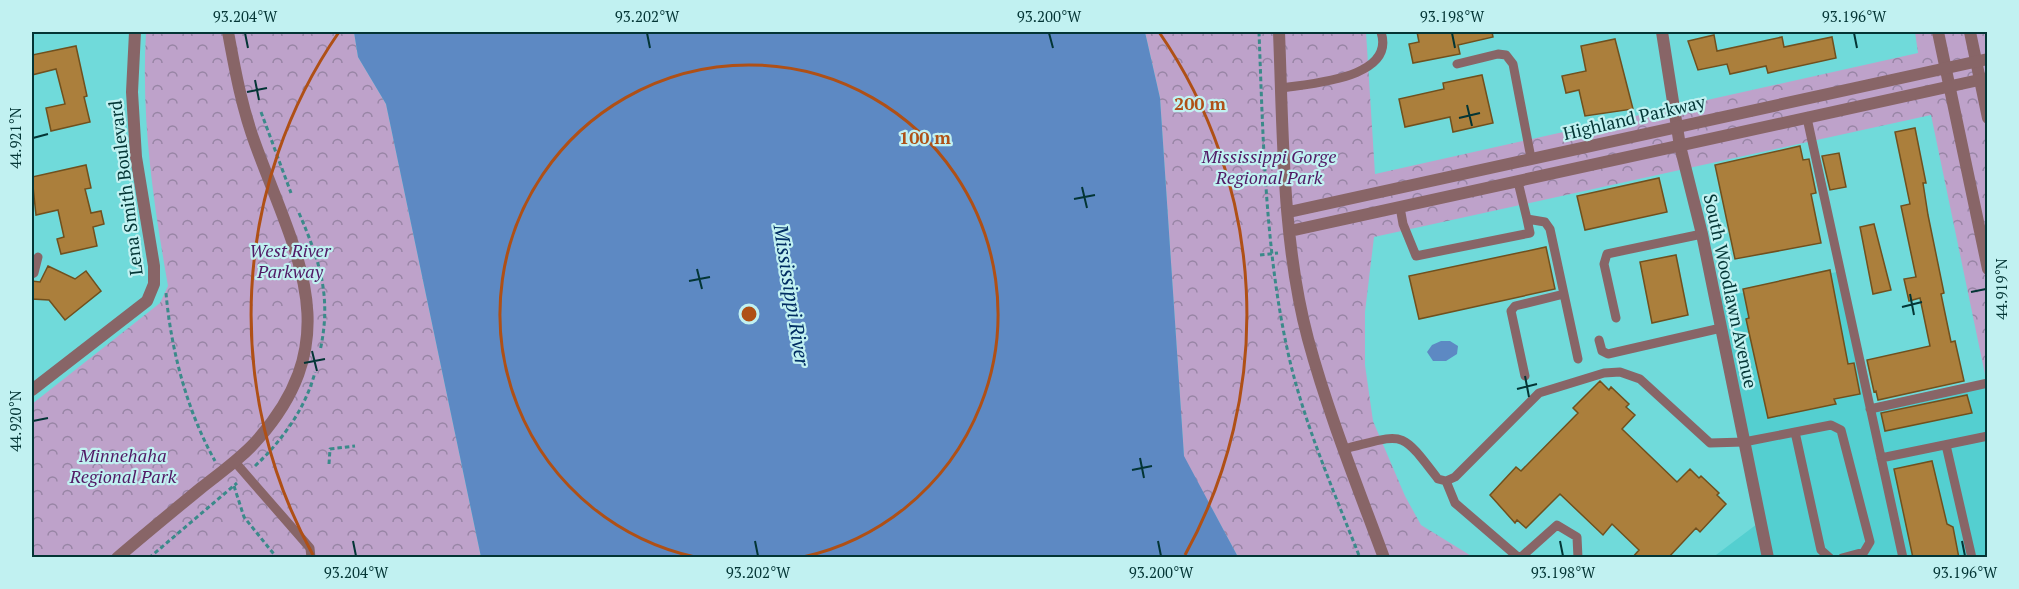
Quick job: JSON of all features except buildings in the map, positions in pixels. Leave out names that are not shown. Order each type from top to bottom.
[{"type":"street","name":"Lena Smith Boulevard","points":[[32,390],[147,301],[154,284],[154,266],[136,157],[132,92],[135,32]]},
{"type":"street","points":[[117,558],[235,462],[259,438],[283,406],[300,368],[306,339],[308,304],[300,262],[252,134],[228,32]]},
{"type":"street","points":[[1280,32],[1294,270],[1308,337],[1344,448],[1384,558]]},
{"type":"street","name":"South Woodlawn Avenue","points":[[1662,32],[1680,146],[1702,234],[1768,558]]},
{"type":"street","points":[[1938,32],[1988,269]]},
{"type":"street","points":[[1970,32],[1981,60],[1988,118]]},
{"type":"street","name":"Highland Parkway","points":[[1289,212],[1676,125],[1981,60]]},
{"type":"street","name":"Highland Parkway","points":[[1290,231],[1984,78]]},
{"type":"street","points":[[1514,162],[1518,182]]},
{"type":"street","points":[[1392,189],[1400,207]]},
{"type":"lane","points":[[1282,88],[1318,83],[1368,69],[1379,60],[1384,46],[1380,32]]},
{"type":"lane","points":[[1457,64],[1498,54],[1506,55],[1513,64],[1531,158]]},
{"type":"lane","points":[[1807,118],[1903,558]]},
{"type":"lane","points":[[1400,207],[1403,224],[1416,256],[1530,233],[1518,182]]},
{"type":"lane","points":[[1527,219],[1545,222],[1550,229],[1578,359]]},
{"type":"lane","points":[[1616,318],[1604,264],[1606,254],[1702,234]]},
{"type":"lane","points":[[32,274],[38,257]]},
{"type":"lane","points":[[1526,376],[1511,311],[1515,306],[1564,294]]},
{"type":"lane","points":[[1599,340],[1602,351],[1608,354],[1721,328]]},
{"type":"lane","points":[[1344,448],[1392,438],[1403,439],[1410,443],[1438,479],[1446,481],[1455,477],[1539,393],[1604,373],[1620,372],[1640,379],[1710,443],[1744,442],[1831,425],[1841,430],[1870,542],[1864,552],[1842,558]]},
{"type":"lane","points":[[1870,409],[1988,383]]},
{"type":"lane","points":[[1795,432],[1821,550],[1830,558]]},
{"type":"lane","points":[[1881,458],[1988,436]]},
{"type":"lane","points":[[1946,445],[1972,558]]},
{"type":"lane","points":[[235,462],[310,548],[311,558]]},
{"type":"lane","points":[[1446,481],[1455,504],[1519,558],[1557,525],[1577,537],[1578,558]]},
{"type":"path","points":[[1259,32],[1272,254],[1287,348],[1321,458],[1360,558]]},
{"type":"path","points":[[1260,255],[1272,254]]},
{"type":"path","points":[[165,289],[173,339],[184,382],[199,432],[215,461]]},
{"type":"path","points":[[329,464],[330,449],[355,446]]},
{"type":"path","points":[[149,558],[234,486],[244,517],[278,558]]},
{"type":"shaded area","points":[[1841,271],[1870,409],[1987,383],[1987,556],[1712,558],[1761,521],[1715,299]]},
{"type":"green space","name":"West River Parkway","points":[[146,32],[354,32],[358,57],[386,104],[481,557],[32,558],[32,404],[160,303],[168,286],[147,128]]},
{"type":"green space","name":"Mississippi Gorge Regional Park","points":[[1145,32],[1366,32],[1375,174],[1918,53],[1915,32],[1987,32],[1987,384],[1931,115],[1374,237],[1365,312],[1365,365],[1373,421],[1405,496],[1421,525],[1473,557],[1238,557],[1184,457],[1160,98]]},
{"type":"water","name":"Mississippi River","points":[[354,32],[1145,32],[1160,98],[1184,456],[1238,557],[481,557],[386,104],[358,57]]},
{"type":"water","points":[[1441,341],[1450,341],[1458,346],[1457,354],[1446,361],[1433,361],[1427,352],[1432,345]]},
{"type":"park label","name":"Minnehaha Regional Park","points":[[123,465]]}]
